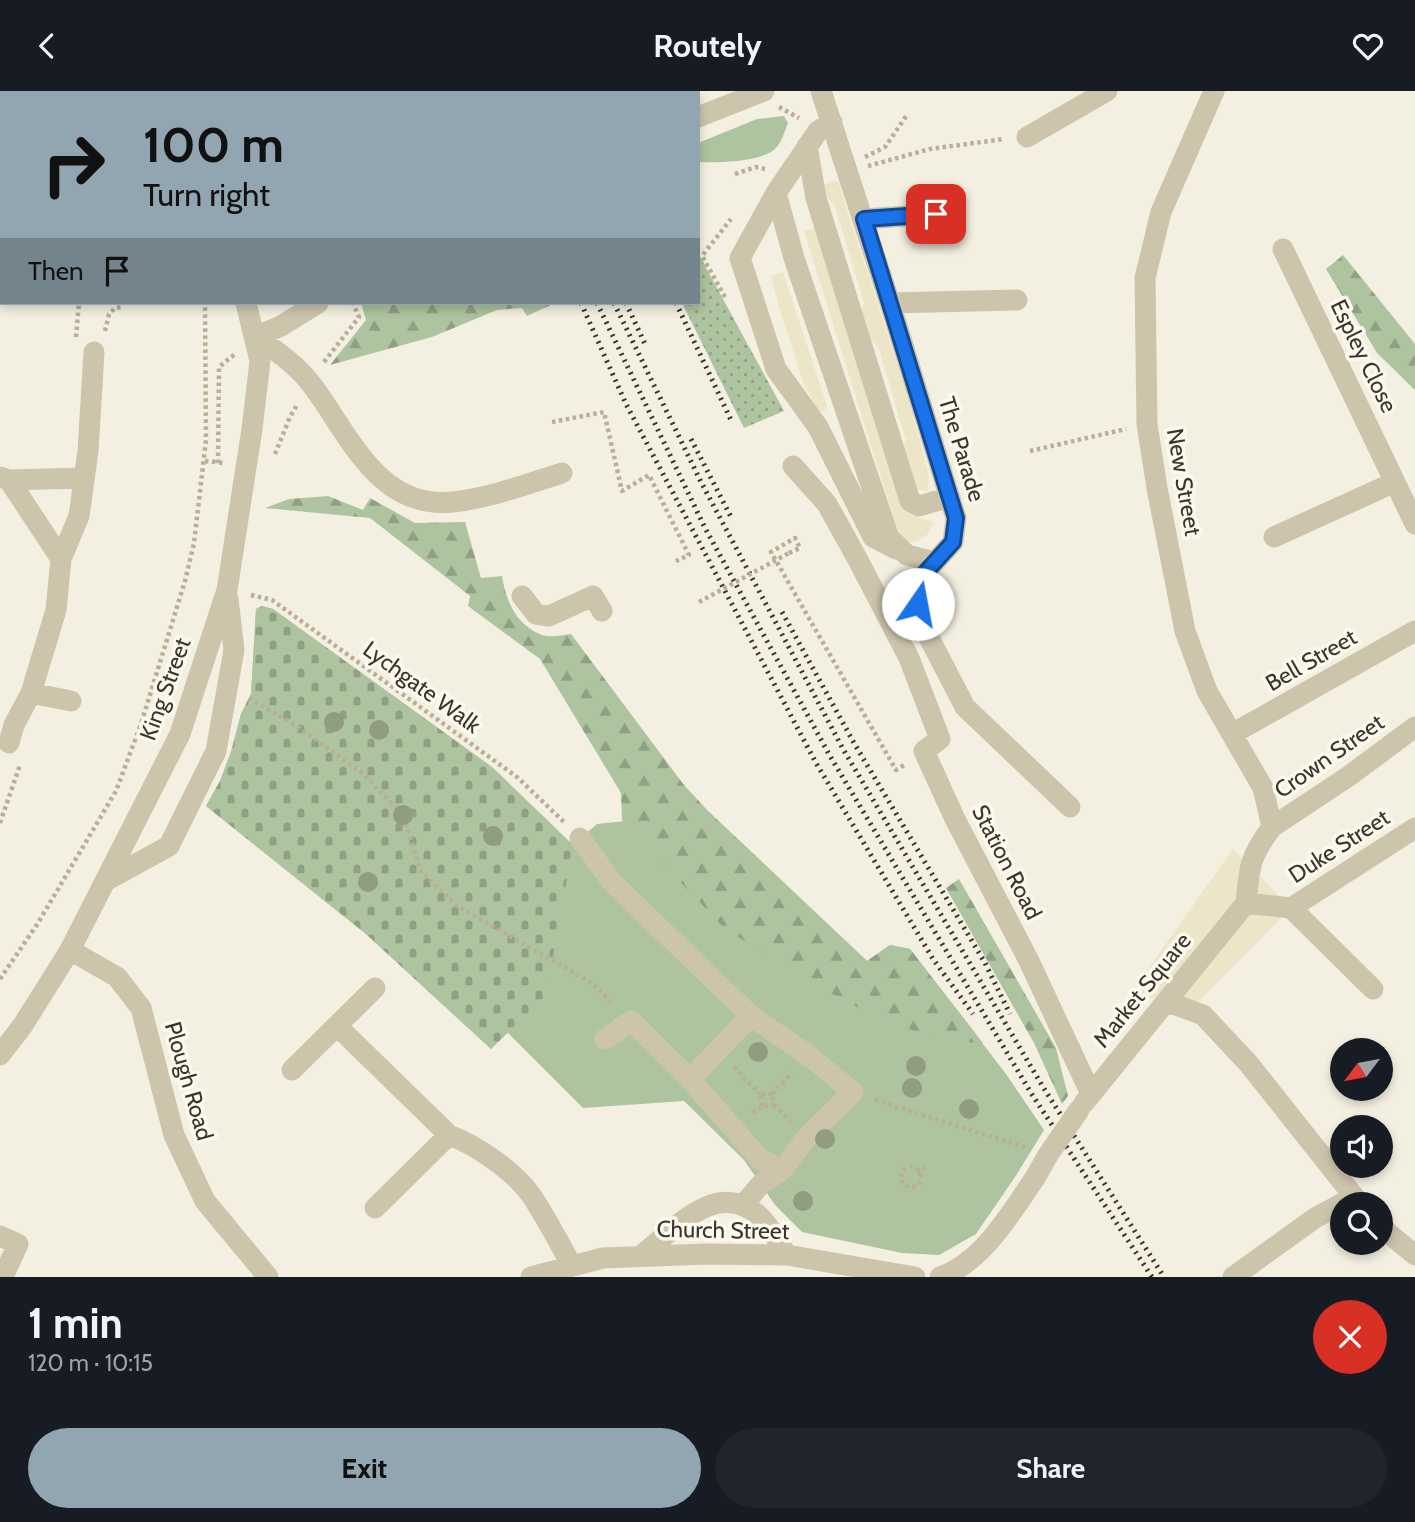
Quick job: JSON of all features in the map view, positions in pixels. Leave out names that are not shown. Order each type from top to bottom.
[{"type":"street","points":[[700,116],[764,91]]},
{"type":"street","name":"The Parade","points":[[821,91],[864,219],[956,518],[953,542],[914,585],[922,624],[965,707],[1070,807]]},
{"type":"street","points":[[1027,137],[1107,91]]},
{"type":"street","name":"New Street","points":[[1214,91],[1161,212],[1145,278],[1147,424],[1185,631],[1207,691],[1263,788],[1272,827]]},
{"type":"street","points":[[832,122],[818,131],[807,146],[776,193],[740,258],[776,369],[818,427],[873,537],[907,555],[934,562]]},
{"type":"street","points":[[807,146],[816,198],[910,501],[919,506],[950,497]]},
{"type":"street","points":[[776,193],[794,258],[889,538],[907,555]]},
{"type":"street","points":[[864,219],[936,214]]},
{"type":"street","name":"Espley Close","points":[[1283,249],[1415,524]]},
{"type":"street","points":[[890,303],[1017,300]]},
{"type":"street","name":"King Street","points":[[0,1055],[23,1025],[70,950],[180,734],[227,590],[252,429],[260,361],[246,305]]},
{"type":"street","points":[[254,337],[315,305]]},
{"type":"street","points":[[254,337],[279,351],[311,383],[349,442],[382,481],[420,500],[452,502],[500,492],[562,473]]},
{"type":"street","points":[[15,742],[56,610],[61,559],[79,516],[88,451],[94,352]]},
{"type":"street","name":"Station Road","points":[[793,466],[827,504],[909,657],[940,739],[924,751],[955,819],[1029,961],[1085,1102]]},
{"type":"street","points":[[5,478],[83,478]]},
{"type":"street","points":[[5,478],[61,559]]},
{"type":"street","points":[[1274,537],[1395,482]]},
{"type":"street","points":[[107,880],[169,846],[216,751],[234,650],[227,590]]},
{"type":"street","points":[[522,596],[536,614],[550,616],[598,603]]},
{"type":"street","name":"Bell Street","points":[[1232,734],[1415,631]]},
{"type":"street","points":[[31,693],[71,701]]},
{"type":"street","name":"Crown Street","points":[[1272,827],[1349,776],[1415,727]]},
{"type":"street","points":[[1272,827],[1257,847],[1249,866],[1246,903],[1291,908],[1373,989]]},
{"type":"street","name":"Duke Street","points":[[1291,908],[1415,828]]},
{"type":"street","points":[[580,838],[612,882],[751,1016],[808,1055],[853,1092],[806,1138],[782,1170],[761,1184],[743,1205]]},
{"type":"street","name":"Market Square","points":[[1085,1102],[1246,903]]},
{"type":"street","name":"Plough Road","points":[[70,950],[117,977],[141,1008],[174,1135],[194,1179],[205,1201],[268,1277]]},
{"type":"street","points":[[292,1070],[375,988]]},
{"type":"street","points":[[1162,1006],[1171,1003],[1203,1016],[1248,1063],[1351,1192]]},
{"type":"street","points":[[690,1079],[751,1016]]},
{"type":"street","points":[[605,1039],[631,1021],[690,1079],[760,1159],[782,1170]]},
{"type":"street","points":[[337,1026],[449,1135],[467,1141],[496,1161],[530,1193],[572,1266]]},
{"type":"street","points":[[940,1277],[959,1269],[975,1256],[1000,1227],[1085,1102]]},
{"type":"street","points":[[375,1208],[449,1135]]},
{"type":"street","points":[[642,1255],[704,1207],[724,1202],[743,1205],[760,1217],[787,1255]]},
{"type":"street","points":[[1233,1277],[1315,1219],[1330,1212]]},
{"type":"street","points":[[0,1236],[18,1244],[3,1277]]},
{"type":"street","points":[[1393,1237],[1415,1255]]},
{"type":"street","name":"Church Street","points":[[531,1277],[603,1258],[642,1255],[787,1255],[813,1268],[915,1277]]},
{"type":"path","points":[[862,159],[885,147],[907,115]]},
{"type":"path","points":[[864,167],[930,149],[1027,137]]},
{"type":"path","points":[[735,174],[756,167],[769,170]]},
{"type":"path","points":[[0,979],[45,911],[116,792],[141,724],[185,581],[194,543],[206,440],[205,305]]},
{"type":"path","points":[[219,473],[219,367],[254,337]]},
{"type":"path","points":[[552,422],[604,412],[622,491],[649,475],[689,555],[676,561]]},
{"type":"path","points":[[1030,451],[1147,424]]},
{"type":"path","points":[[699,602],[789,553],[800,548],[795,538],[771,552],[896,770],[911,760]]},
{"type":"path","name":"Lychgate Walk","points":[[227,590],[272,600],[517,776],[580,838]]},
{"type":"path","points":[[229,686],[299,727],[362,773],[403,815],[421,872],[457,906],[592,983],[631,1021]]},
{"type":"path","points":[[0,823],[15,742]]},
{"type":"path","points":[[762,1106],[760,1094],[772,1094],[808,1055]]},
{"type":"path","points":[[853,1092],[1010,1141]]},
{"type":"path","points":[[734,1130],[762,1106],[774,1105],[772,1094]]},
{"type":"path","points":[[912,1167],[918,1173],[920,1181],[916,1185],[904,1184],[902,1174],[905,1169],[912,1167]]},
{"type":"path","points":[[918,1173],[926,1168]]},
{"type":"green space","points":[[784,116],[788,123],[778,145],[770,153],[739,161],[700,162],[700,142],[757,119]]},
{"type":"green space","points":[[1343,255],[1415,344],[1415,390],[1377,353],[1326,269]]},
{"type":"green space","points":[[700,257],[784,411],[744,428],[683,305],[700,305]]},
{"type":"green space","points":[[362,305],[551,305],[527,316],[522,308],[497,310],[432,337],[330,365],[366,320]]},
{"type":"green space","points":[[328,496],[363,510],[370,498],[415,523],[465,522],[481,578],[502,576],[514,611],[533,631],[549,636],[571,634],[684,785],[709,812],[867,961],[890,945],[910,949],[983,1043],[939,1041],[863,1010],[794,974],[723,927],[622,820],[621,793],[540,659],[468,606],[470,596],[370,518],[265,508],[289,499]]},
{"type":"green space","points":[[262,606],[273,609],[492,767],[573,845],[597,824],[709,812],[867,961],[890,945],[910,949],[1006,1074],[1044,1130],[976,1234],[939,1255],[902,1253],[802,1232],[775,1205],[744,1160],[684,1101],[583,1108],[507,1032],[491,1049],[366,934],[206,806],[220,781],[241,714],[251,694],[256,609]]},
{"type":"green space","points":[[262,606],[273,609],[492,767],[573,845],[546,996],[491,1049],[366,934],[206,806],[220,781],[241,714],[251,694],[256,609]]},
{"type":"green space","points":[[959,879],[1056,1048],[1068,1096],[1062,1104],[1034,1043],[946,888]]},
{"type":"shaded area","points":[[832,181],[838,182],[906,391],[929,475],[928,491],[914,489],[901,455],[906,440],[878,346],[864,334],[859,318],[864,303],[834,204],[820,192],[824,185]]},
{"type":"shaded area","points":[[818,227],[903,502],[910,514],[933,522],[928,534],[917,542],[907,542],[899,535],[804,231]]},
{"type":"shaded area","points":[[783,272],[827,406],[820,412],[803,382],[779,307],[771,276]]},
{"type":"shaded area","points":[[1233,849],[1291,908],[1197,1003],[1172,991],[1120,1009]]},
{"type":"railway","points":[[582,305],[626,404],[816,763],[933,959],[973,1014]]},
{"type":"railway","points":[[598,305],[705,528],[830,756],[1031,1093],[1152,1277]]},
{"type":"railway","points":[[615,305],[701,482],[843,749],[1043,1087],[1164,1277]]},
{"type":"railway","points":[[627,305],[645,344]]},
{"type":"railway","points":[[677,305],[731,420]]},
{"type":"railway","points":[[691,439],[731,517]]},
{"type":"railway","points":[[782,612],[854,743],[985,963],[1010,1014]]},
{"type":"route","points":[[918,604],[914,585],[953,542],[956,518],[864,219],[936,214]]}]
